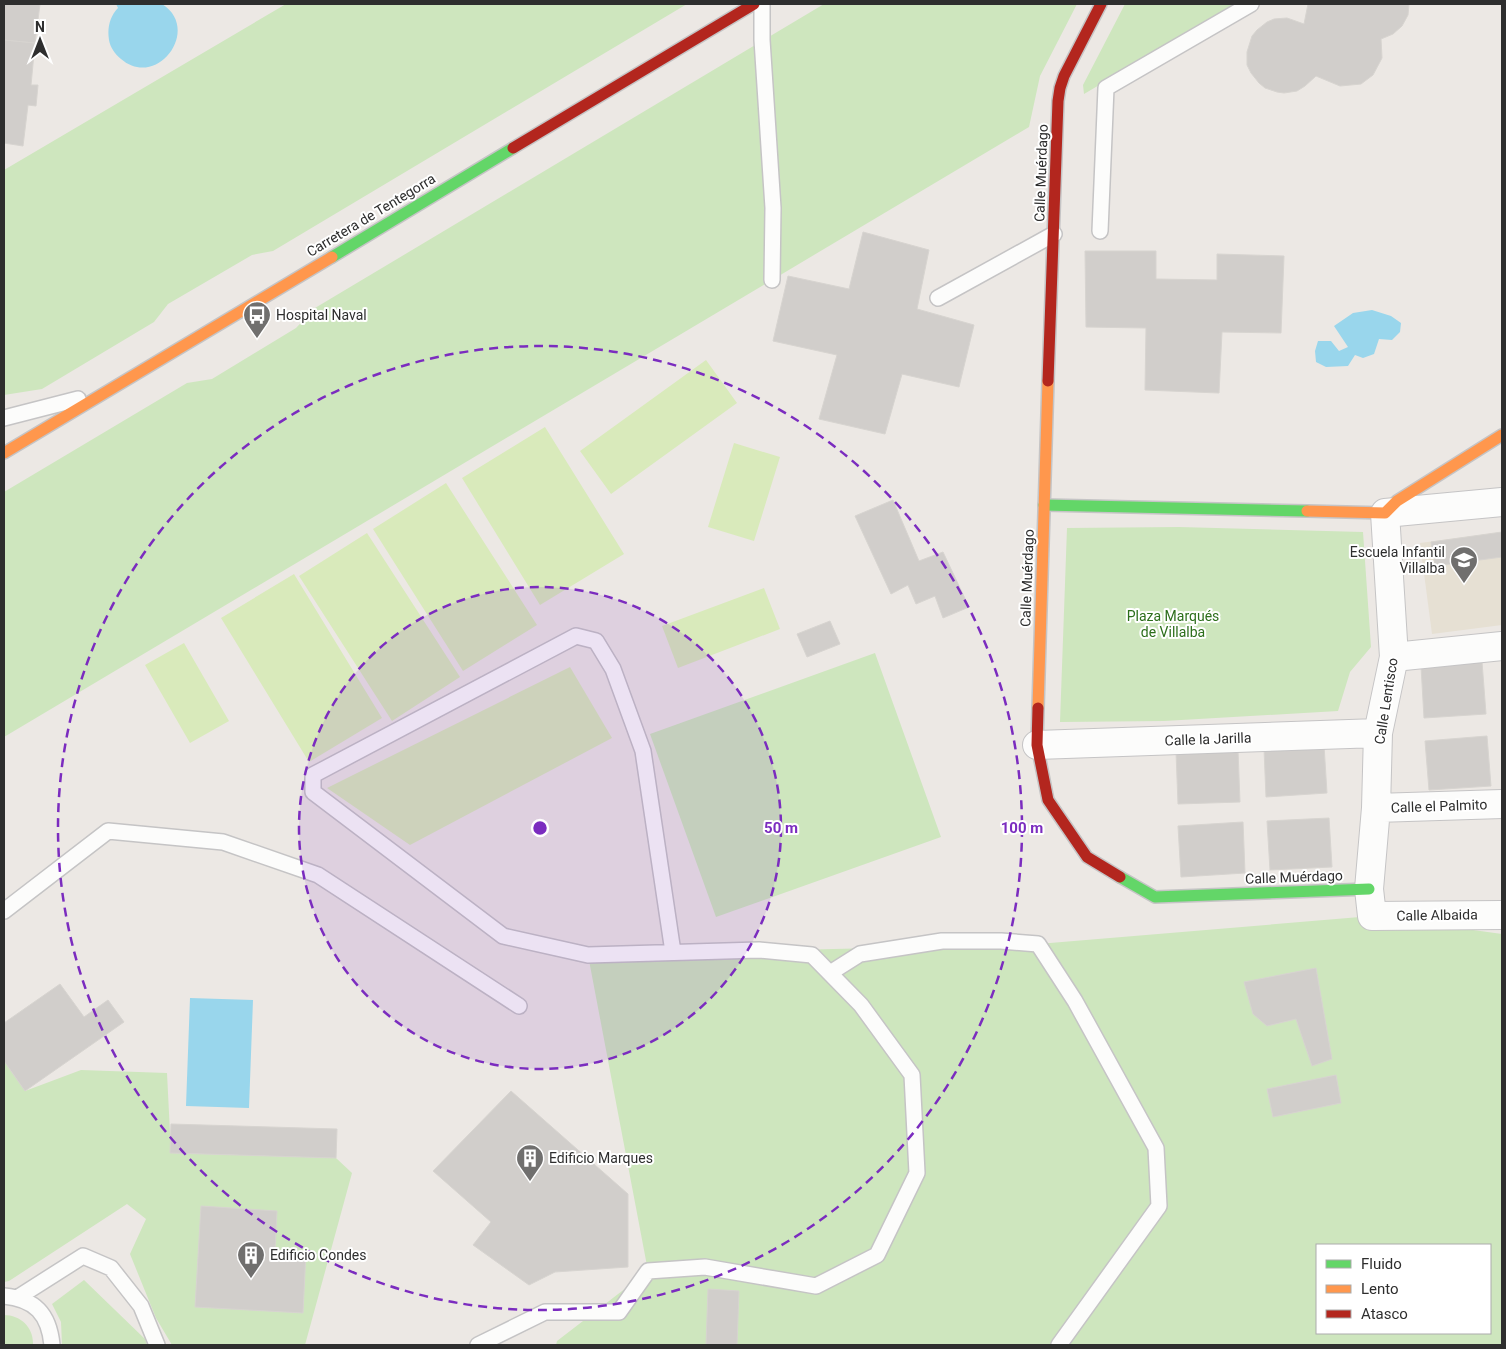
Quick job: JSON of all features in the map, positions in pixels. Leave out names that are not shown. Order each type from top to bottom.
[{"type":"street","name":"Carretera de Tentegorra","points":[[4,453],[109,392],[754,4]]},
{"type":"street","name":"Calle Muérdago","points":[[1101,4],[1064,76],[1058,101],[1037,745],[1048,800],[1087,856],[1155,897],[1369,889]]},
{"type":"street","points":[[1385,513],[1397,500],[1502,435]]},
{"type":"street","points":[[1044,505],[1385,513],[1502,502]]},
{"type":"street","name":"Calle Lentisco","points":[[1372,916],[1369,889],[1376,808],[1378,732],[1394,657],[1385,513]]},
{"type":"street","points":[[1394,657],[1502,646]]},
{"type":"street","name":"Calle la Jarilla","points":[[1037,745],[1378,732]]},
{"type":"street","name":"Calle el Palmito","points":[[1376,808],[1502,804]]},
{"type":"street","name":"Calle Albaida","points":[[1372,916],[1502,915]]},
{"type":"lane","points":[[762,4],[762,40],[772,208],[772,280]]},
{"type":"lane","points":[[1100,231],[1106,88],[1251,4]]},
{"type":"lane","points":[[938,298],[1054,234]]},
{"type":"lane","points":[[4,418],[109,392]]},
{"type":"lane","points":[[478,1345],[545,1312],[619,1312],[648,1271],[705,1266],[816,1286],[877,1255],[917,1174],[912,1075],[860,1005],[812,955],[759,950],[588,955],[502,936],[313,792],[313,775],[576,636],[596,641],[613,669],[643,751],[674,952]]},
{"type":"lane","points":[[4,911],[108,831],[223,842],[318,875],[519,1006]]},
{"type":"lane","points":[[830,973],[860,954],[942,941],[1001,941],[1038,944],[1075,1001],[1156,1148],[1159,1206],[1059,1345]]},
{"type":"lane","points":[[11,1297],[83,1256],[111,1268],[141,1306],[157,1345]]},
{"type":"lane","points":[[11,1297],[32,1304],[44,1316],[51,1331],[52,1345]]},
{"type":"shaded area","name":"Escuela Infantil Villalba","points":[[1502,532],[1502,625],[1432,634],[1420,543]]},
{"type":"green space","points":[[286,4],[687,4],[273,251],[252,255],[168,304],[154,322],[42,389],[4,395],[4,170]]},
{"type":"green space","points":[[824,4],[1077,4],[1040,76],[1029,127],[4,737],[4,492],[187,383],[212,379],[296,328],[315,308]]},
{"type":"green space","points":[[1125,4],[1237,4],[1084,94],[1083,85]]},
{"type":"green space","points":[[706,360],[737,403],[611,494],[580,451]]},
{"type":"green space","points":[[545,427],[624,554],[540,605],[462,478]]},
{"type":"green space","points":[[734,443],[780,457],[754,541],[708,527]]},
{"type":"green space","points":[[446,483],[537,625],[463,671],[373,529]]},
{"type":"green space","name":"Plaza Marqués de Villalba","points":[[1179,527],[1363,532],[1371,647],[1350,672],[1338,711],[1164,721],[1060,722],[1067,528]]},
{"type":"green space","points":[[367,533],[460,677],[392,721],[299,576]]},
{"type":"green space","points":[[294,574],[382,718],[309,762],[221,618]]},
{"type":"green space","points":[[764,588],[780,629],[678,668],[662,626]]},
{"type":"green space","points":[[184,643],[229,721],[190,743],[145,665]]},
{"type":"green space","points":[[875,653],[941,837],[716,917],[650,734]]},
{"type":"green space","points":[[570,667],[612,738],[410,845],[327,788]]},
{"type":"green space","points":[[1372,916],[1502,934],[1502,1345],[556,1345],[557,1341],[648,1271],[588,955],[1038,944]]},
{"type":"green space","points":[[4,1061],[25,1091],[81,1070],[167,1073],[171,1153],[336,1158],[352,1173],[305,1345],[172,1345],[156,1318],[130,1254],[146,1219],[127,1204],[9,1281],[4,1282]]},
{"type":"green space","points":[[84,1280],[145,1339],[147,1345],[62,1345],[61,1322],[52,1304]]},
{"type":"green space","points":[[4,1315],[16,1317],[29,1328],[33,1345],[4,1345]]},
{"type":"water","points":[[116,4],[162,4],[173,15],[178,28],[176,41],[170,52],[160,62],[148,67],[135,67],[115,53],[110,43],[108,31],[111,18],[118,8]]},
{"type":"water","points":[[1372,310],[1391,316],[1401,323],[1400,332],[1392,340],[1379,339],[1374,354],[1363,358],[1355,355],[1348,366],[1326,367],[1316,362],[1315,351],[1318,341],[1331,341],[1339,351],[1348,347],[1334,326],[1353,313]]},
{"type":"water","points":[[190,998],[253,1000],[249,1108],[186,1106]]},
{"type":"building","points":[[4,4],[40,4],[35,43],[4,40]]},
{"type":"building","points":[[1308,4],[1409,4],[1408,15],[1402,26],[1393,34],[1381,39],[1382,58],[1373,75],[1361,84],[1340,86],[1316,76],[1297,91],[1284,93],[1265,88],[1251,73],[1247,65],[1247,52],[1252,36],[1267,22],[1274,19],[1287,18],[1304,24]]},
{"type":"building","points":[[4,40],[35,43],[31,85],[38,85],[36,106],[28,105],[23,146],[4,143]]},
{"type":"building","points":[[863,232],[929,250],[917,309],[974,325],[959,387],[902,374],[885,434],[819,419],[837,355],[773,341],[788,276],[849,289]]},
{"type":"building","points":[[1085,251],[1156,251],[1156,279],[1217,280],[1217,254],[1284,256],[1281,333],[1222,332],[1219,393],[1145,390],[1146,328],[1086,327]]},
{"type":"building","points":[[893,500],[919,561],[943,552],[969,607],[943,618],[935,596],[916,604],[908,585],[891,594],[855,516]]},
{"type":"building","points":[[1502,532],[1502,557],[1435,566],[1431,542]]},
{"type":"building","points":[[830,621],[840,644],[807,657],[797,634]]},
{"type":"building","points":[[1482,662],[1486,714],[1424,718],[1421,666]]},
{"type":"building","points":[[1487,736],[1491,786],[1429,790],[1425,741]]},
{"type":"building","points":[[1324,745],[1327,793],[1266,797],[1264,749]]},
{"type":"building","points":[[1238,750],[1240,802],[1178,804],[1176,752]]},
{"type":"building","points":[[1329,818],[1332,867],[1270,870],[1267,821]]},
{"type":"building","points":[[1243,822],[1245,873],[1181,877],[1178,826]]},
{"type":"building","points":[[1316,968],[1332,1059],[1312,1066],[1296,1019],[1267,1026],[1253,1014],[1244,982]]},
{"type":"building","points":[[60,984],[84,1017],[108,1000],[124,1022],[25,1091],[4,1061],[4,1023]]},
{"type":"building","points":[[1336,1075],[1341,1103],[1273,1117],[1267,1089]]},
{"type":"building","name":"Edificio Marques","points":[[511,1091],[628,1194],[628,1267],[555,1272],[529,1285],[473,1245],[491,1222],[433,1171]]},
{"type":"building","points":[[171,1124],[337,1129],[336,1158],[170,1153]]},
{"type":"building","name":"Edificio Condes","points":[[201,1206],[277,1211],[275,1250],[306,1252],[303,1313],[195,1307]]},
{"type":"building","points":[[708,1289],[739,1291],[737,1345],[706,1345]]},
{"type":"traffic: fast","points":[[332,257],[513,148]]},
{"type":"traffic: fast","points":[[1044,505],[1307,511]]},
{"type":"traffic: fast","points":[[1120,877],[1155,897],[1369,889]]},
{"type":"traffic: slow","points":[[4,453],[332,257]]},
{"type":"traffic: slow","points":[[1038,708],[1048,381]]},
{"type":"traffic: slow","points":[[1307,511],[1385,513],[1397,501],[1502,435]]},
{"type":"traffic: jam","points":[[513,148],[754,4]]},
{"type":"traffic: jam","points":[[1048,381],[1058,101],[1064,76],[1101,4]]},
{"type":"traffic: jam","points":[[1038,708],[1037,745],[1048,800],[1087,857],[1120,877]]},
{"type":"place","name":"Hospital Naval","points":[[257,339]]},
{"type":"place","name":"Escuela Infantil Villalba","points":[[1464,584]]},
{"type":"place","name":"Edificio Marques","points":[[530,1182]]},
{"type":"place","name":"Edificio Condes","points":[[251,1279]]}]
